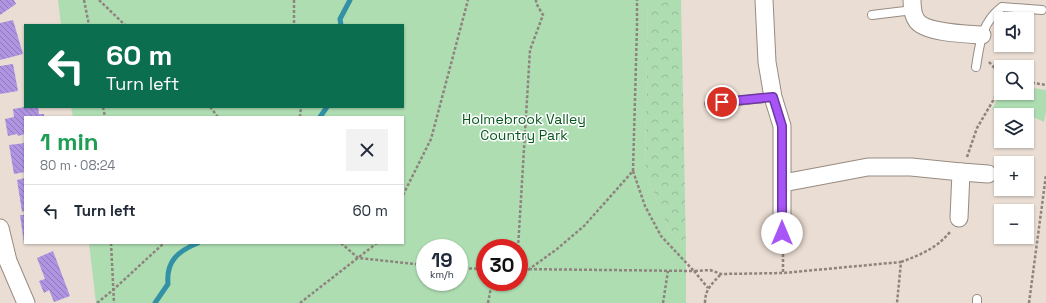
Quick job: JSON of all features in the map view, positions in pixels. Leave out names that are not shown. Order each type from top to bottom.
[{"type":"street","points":[[764,0],[767,62],[773,97],[782,126],[782,233]]},
{"type":"street","points":[[912,5],[917,21],[925,28],[982,35]]},
{"type":"street","points":[[783,183],[868,167],[911,167],[988,174]]},
{"type":"street","points":[[959,218],[961,172]]},
{"type":"street","points":[[0,228],[8,261],[26,303]]},
{"type":"lane","points":[[872,15],[902,13],[912,5]]},
{"type":"lane","points":[[976,68],[982,35],[992,14],[1002,7],[1042,10]]},
{"type":"lane","points":[[709,104],[773,97]]},
{"type":"path","points":[[84,0],[89,24]]},
{"type":"path","points":[[99,0],[124,24]]},
{"type":"path","points":[[294,0],[294,24]]},
{"type":"path","points":[[404,194],[431,139],[468,0]]},
{"type":"path","points":[[519,239],[530,50],[543,15],[536,3],[536,0]]},
{"type":"path","points":[[636,0],[637,26],[632,171],[645,206],[661,236],[708,288]]},
{"type":"path","points":[[1034,83],[1046,85]]},
{"type":"path","points":[[961,172],[977,128],[994,99]]},
{"type":"path","points":[[211,108],[217,116]]},
{"type":"path","points":[[528,270],[557,249],[584,226],[632,171]]},
{"type":"path","points":[[1029,303],[1046,176]]},
{"type":"path","points":[[528,270],[710,270],[722,274],[784,273],[901,262],[926,252],[945,238],[959,218]]},
{"type":"path","points":[[782,233],[784,273]]},
{"type":"path","points":[[111,244],[114,303]]},
{"type":"path","points":[[97,303],[163,244]]},
{"type":"path","points":[[342,244],[358,258],[416,264]]},
{"type":"path","points":[[300,303],[376,244]]},
{"type":"path","points":[[897,303],[901,262]]},
{"type":"path","points":[[663,303],[668,271]]},
{"type":"path","points":[[705,303],[705,295],[708,288],[722,274]]},
{"type":"path","points":[[488,303],[490,291]]},
{"type":"green space","name":"Holmebrook Valley Country Park","points":[[58,0],[648,0],[645,171],[668,228],[686,250],[686,303],[96,303],[89,244],[404,244],[404,116],[73,116],[71,108],[404,108],[404,24],[61,24]]},
{"type":"green space","points":[[648,0],[681,0],[686,250],[668,228],[645,171]]},
{"type":"green space","points":[[1034,88],[1046,90],[1046,112],[1044,122],[1034,117],[1034,108],[994,108],[994,111],[992,109],[997,100],[1034,100]]},
{"type":"building","points":[[0,0],[14,0],[16,4],[0,15]]},
{"type":"building","points":[[13,20],[23,54],[0,60],[0,23]]},
{"type":"building","points":[[13,64],[18,91],[0,94],[0,66]]},
{"type":"building","points":[[24,107],[38,108],[39,114],[44,114],[44,116],[24,116],[24,134],[8,136],[5,119],[14,117],[13,109]]},
{"type":"building","points":[[24,143],[24,172],[14,174],[9,145]]},
{"type":"building","points":[[24,178],[24,211],[22,212],[17,180]]},
{"type":"building","points":[[20,215],[24,215],[24,243]]},
{"type":"building","points":[[53,251],[70,296],[54,302],[49,290],[44,293],[39,281],[45,279],[37,258]]},
{"type":"waterway","points":[[341,24],[340,19],[350,0]]},
{"type":"waterway","points":[[321,116],[326,108]]},
{"type":"waterway","points":[[155,303],[168,284],[171,263],[179,253],[196,244]]},
{"type":"route","points":[[722,102],[773,97],[782,126],[782,233]]}]
